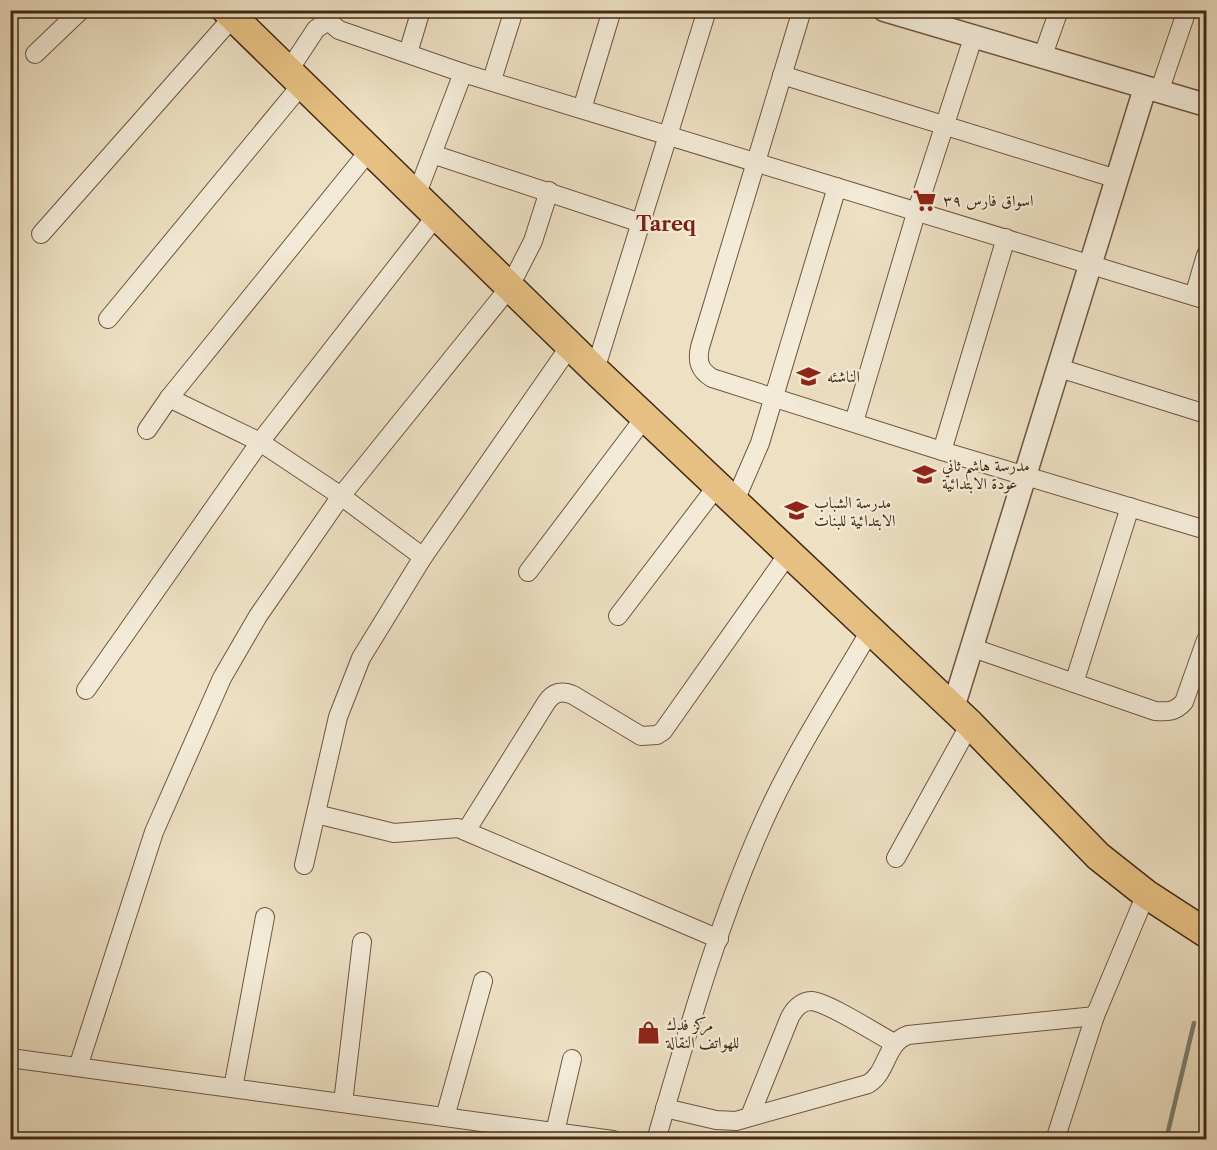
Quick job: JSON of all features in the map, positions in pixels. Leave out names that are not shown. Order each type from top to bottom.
[{"type":"main road","points":[[230,14],[296,76],[509,288],[961,716],[1098,856],[1146,894],[1206,933]]},
{"type":"street","points":[[35,54],[81,10]]},
{"type":"street","points":[[408,54],[421,10]]},
{"type":"street","points":[[492,80],[514,10]]},
{"type":"street","points":[[582,109],[612,10]]},
{"type":"street","points":[[595,370],[707,10]]},
{"type":"street","points":[[802,10],[755,160],[698,357],[705,373],[712,378],[942,451],[1206,530]]},
{"type":"street","points":[[884,10],[916,15],[973,38],[1206,105]]},
{"type":"street","points":[[1042,58],[1059,10]]},
{"type":"street","points":[[896,858],[961,716],[973,648],[1118,179],[1152,90],[1188,10]]},
{"type":"street","points":[[41,234],[230,14]]},
{"type":"street","points":[[108,319],[296,76],[316,29],[327,16],[339,30],[462,73],[492,80],[755,160],[1200,298],[1206,255]]},
{"type":"street","points":[[854,422],[917,210],[973,38]]},
{"type":"street","points":[[416,196],[462,73]]},
{"type":"street","points":[[782,75],[1118,179]]},
{"type":"street","points":[[147,430],[169,398],[369,151]]},
{"type":"street","points":[[432,154],[641,223]]},
{"type":"street","points":[[618,616],[726,495],[754,460],[837,187]]},
{"type":"street","points":[[78,1067],[154,832],[197,730],[222,678],[258,616],[341,496],[509,288],[533,241],[549,191]]},
{"type":"street","points":[[86,690],[260,442],[436,216]]},
{"type":"street","points":[[942,451],[1006,238]]},
{"type":"street","points":[[304,865],[338,717],[351,679],[423,557],[570,346]]},
{"type":"street","points":[[1059,368],[1206,414]]},
{"type":"street","points":[[169,398],[260,442],[341,496],[423,557]]},
{"type":"street","points":[[528,572],[645,417]]},
{"type":"street","points":[[1074,683],[1130,507]]},
{"type":"street","points":[[466,831],[554,693],[573,695],[641,736],[657,735],[663,730],[788,554]]},
{"type":"street","points":[[656,1140],[718,939],[762,825],[784,778],[870,631]]},
{"type":"street","points":[[973,648],[1155,711],[1178,710],[1191,691],[1206,640]]},
{"type":"street","points":[[316,814],[394,833],[448,828],[466,831],[718,939]]},
{"type":"street","points":[[1054,1140],[1095,1016],[1146,894]]},
{"type":"street","points":[[233,1088],[265,917]]},
{"type":"street","points":[[343,1103],[362,942]]},
{"type":"street","points":[[446,1117],[483,981]]},
{"type":"street","points":[[750,1116],[790,1017],[802,1003],[821,1004],[894,1044]]},
{"type":"street","points":[[665,1108],[726,1121],[750,1116],[868,1084],[879,1074],[894,1044],[909,1035],[1095,1016]]},
{"type":"street","points":[[10,1058],[446,1117],[506,1132],[555,1132],[613,1140]]},
{"type":"street","points":[[555,1132],[572,1059]]},
{"type":"waterway","points":[[1166,1140],[1194,1023]]},
{"type":"place","name":"اسواق فارس ٣٩","points":[[925,200]]},
{"type":"place","name":"الناشئه","points":[[809,376]]},
{"type":"place","name":"مدرسة هاشم ثاني عودة الابتدائية","points":[[924,474]]},
{"type":"place","name":"مدرسة الشباب الابتدائية للبنات","points":[[796,511]]},
{"type":"place","name":"مركز فدك للهواتف النقالة","points":[[648,1033]]},
{"type":"district","name":"Tareq","points":[[666,224]]}]
